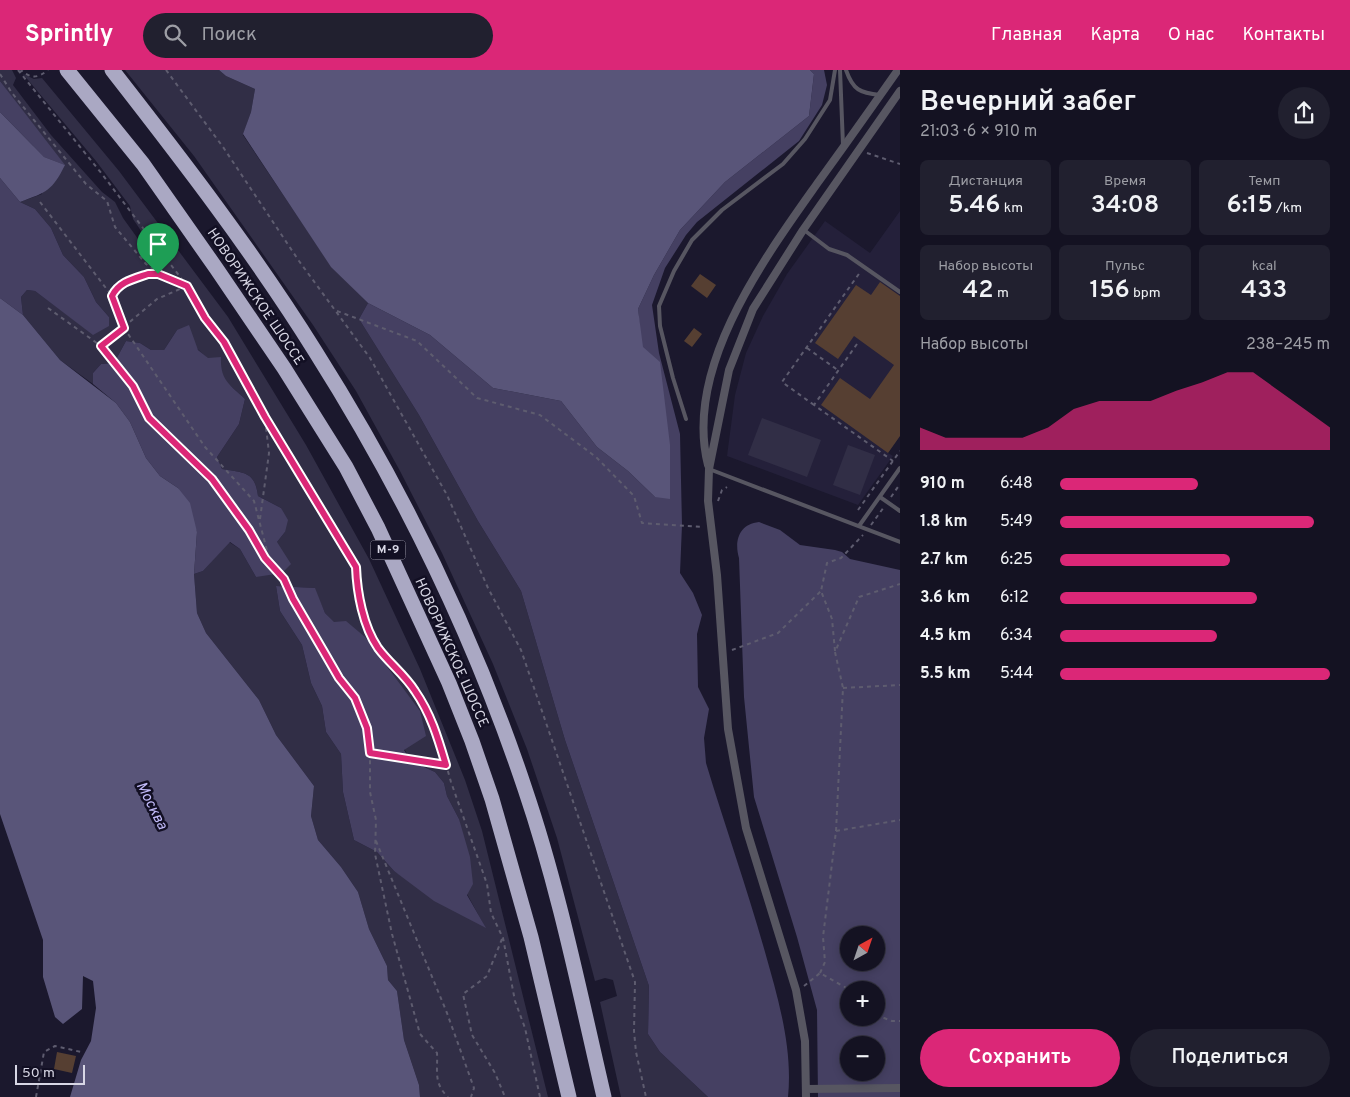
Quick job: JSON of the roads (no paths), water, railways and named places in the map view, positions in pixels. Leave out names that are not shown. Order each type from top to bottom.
[{"type":"highway","name":"НОВОРИЖСКОЕ ШОССЕ","points":[[67,70],[143,164],[227,284],[284,368],[346,467],[378,528],[449,683],[492,799],[531,936],[569,1097]]},
{"type":"highway","name":"НОВОРИЖСКОЕ ШОССЕ","points":[[112,70],[174,149],[275,290],[314,350],[373,451],[452,606],[486,686],[528,798],[546,854],[604,1097]]},
{"type":"street","points":[[709,469],[704,448],[704,410],[714,365],[727,330],[754,278],[898,70]]},
{"type":"street","points":[[900,91],[804,230],[753,309],[729,370],[709,469],[708,502],[717,575],[728,729],[746,828],[796,990],[805,1041],[806,1093],[900,1088]]},
{"type":"lane","points":[[686,419],[660,326],[659,306],[674,271],[692,240],[722,210],[783,164],[805,139],[830,100],[835,70]]},
{"type":"lane","points":[[840,70],[843,148]]},
{"type":"lane","points":[[846,70],[850,83],[863,94],[880,95]]},
{"type":"lane","points":[[804,230],[829,249],[847,255],[900,292]]},
{"type":"lane","points":[[859,526],[900,468]]},
{"type":"lane","points":[[709,469],[900,542]]},
{"type":"lane","points":[[880,497],[900,511]]},
{"type":"water","points":[[219,70],[810,70],[814,74],[809,116],[725,182],[680,230],[654,275],[638,309],[643,347],[660,362],[670,445],[670,499],[655,497],[628,471],[597,447],[561,401],[493,388],[430,335],[368,303],[331,267],[243,134],[251,112],[255,89],[226,76]]},
{"type":"water","points":[[0,112],[44,157],[65,165],[48,190],[20,202],[0,178]]},
{"type":"water","name":"Москва","points":[[0,298],[23,315],[60,360],[116,403],[130,422],[146,458],[160,476],[178,488],[190,503],[197,532],[194,574],[197,613],[206,633],[259,700],[276,735],[314,786],[311,816],[318,840],[341,867],[358,892],[369,929],[387,966],[388,980],[397,991],[404,1040],[419,1085],[420,1097],[70,1097],[81,1060],[91,1041],[96,1008],[93,981],[83,976],[82,1009],[63,1024],[55,1017],[43,977],[43,940],[0,814]]}]
